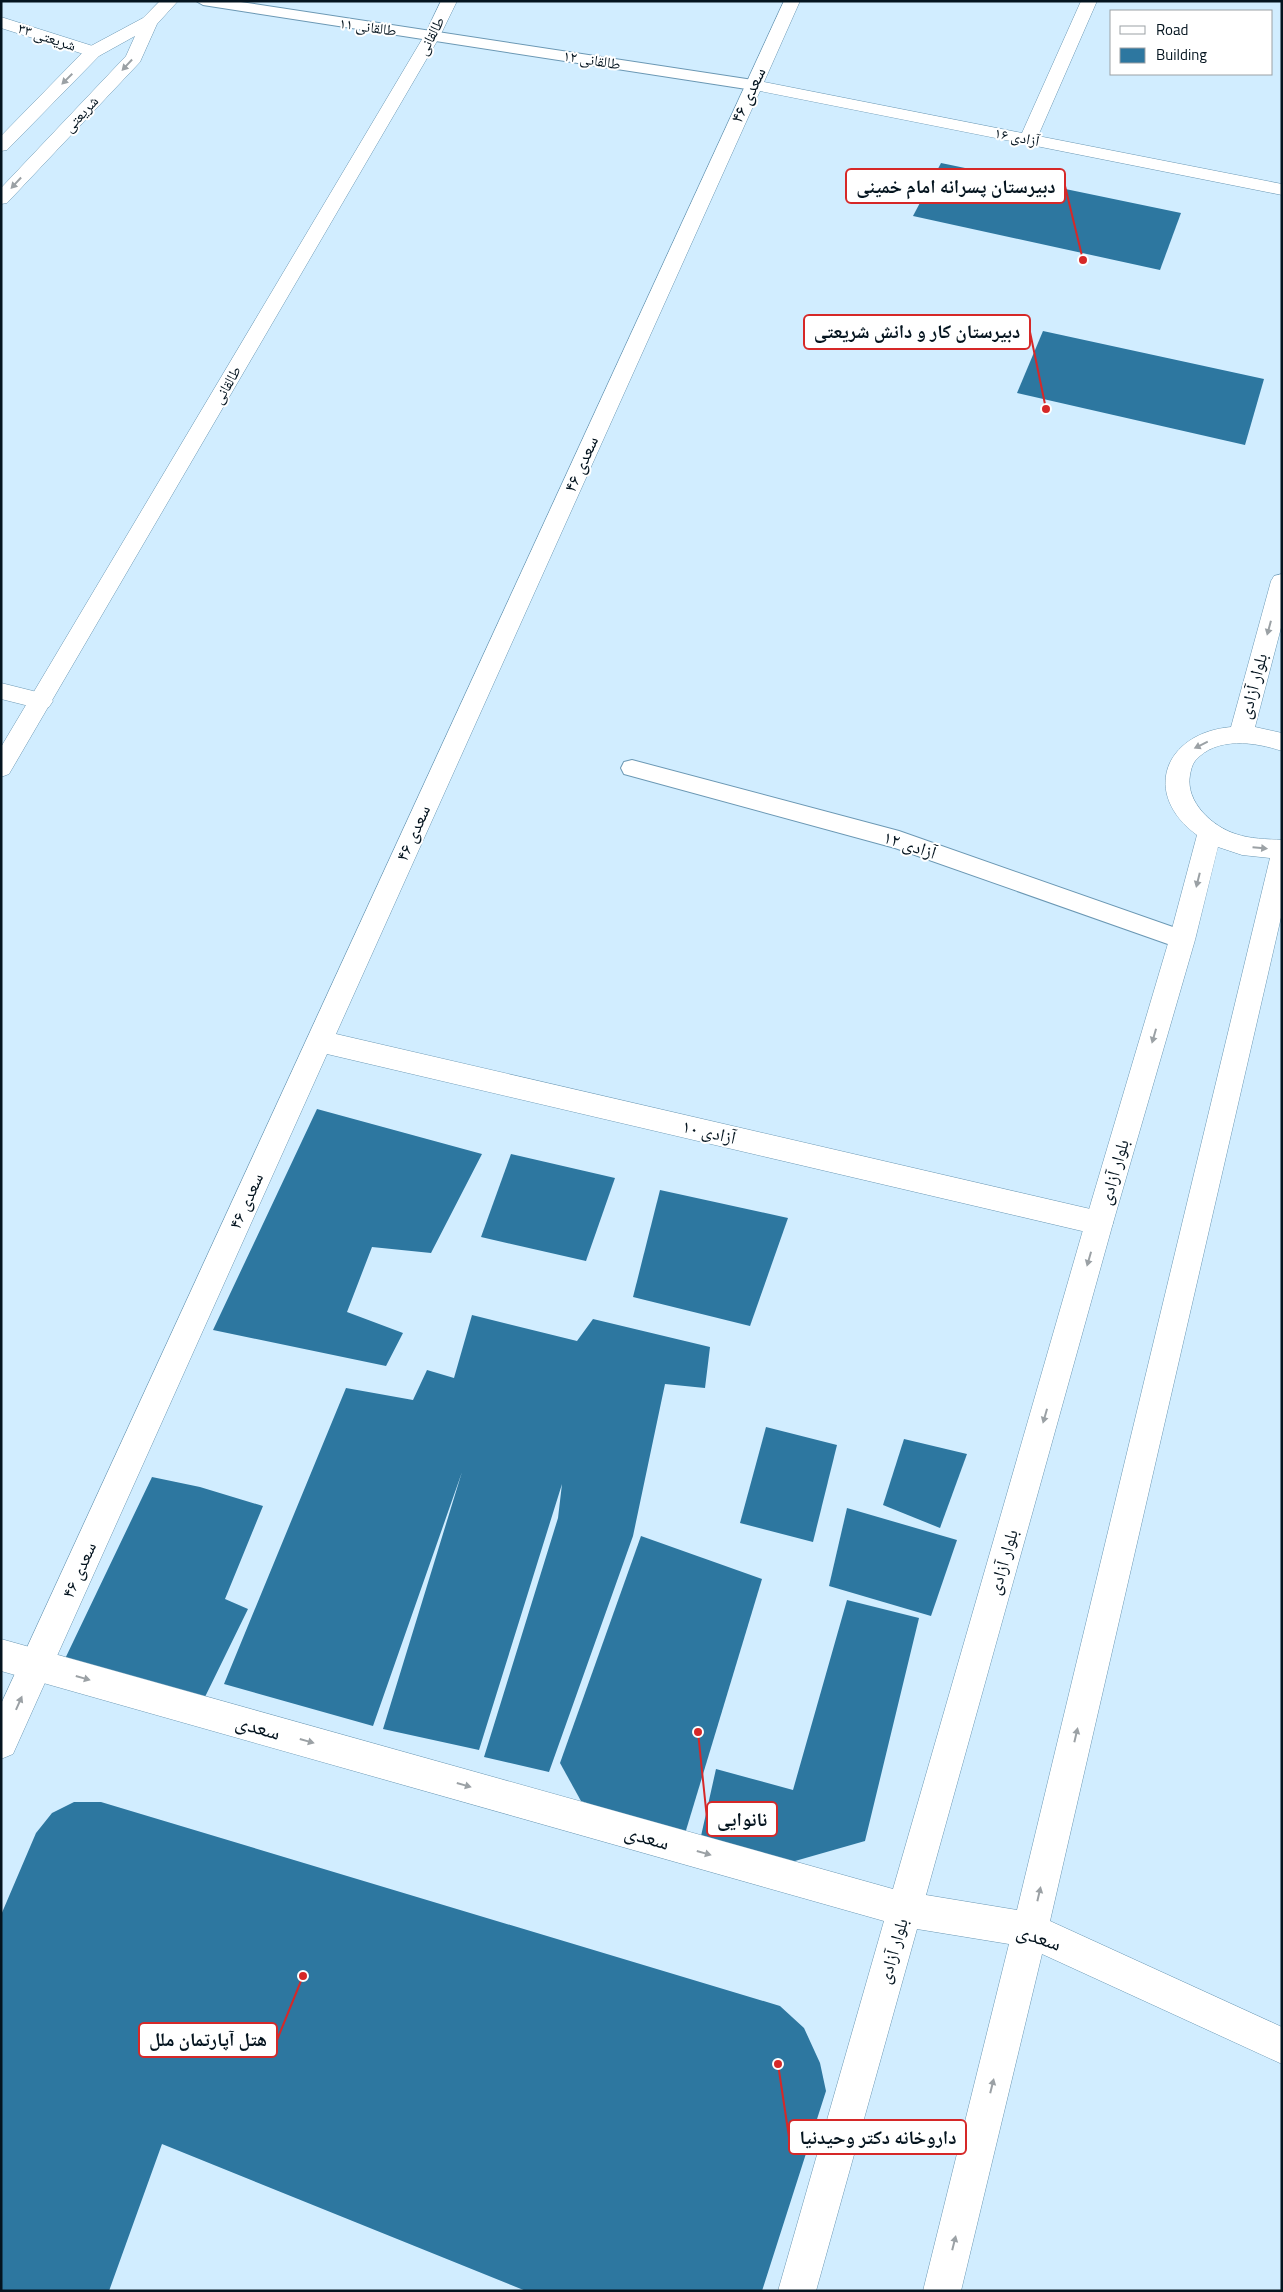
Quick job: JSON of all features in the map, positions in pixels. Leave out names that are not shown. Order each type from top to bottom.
[{"type":"street","name":"شریعتی","points":[[1,146],[94,52],[149,22],[170,1]]},
{"type":"street","name":"طالقانی","points":[[1,768],[432,36],[449,1]]},
{"type":"street","name":"سعدی ۴۶","points":[[1,1742],[752,85],[792,1]]},
{"type":"street","points":[[1028,140],[1089,1]]},
{"type":"street","name":"شریعتی ۳۳","points":[[1,22],[94,52]]},
{"type":"street","name":"شریعتی","points":[[1,199],[134,58],[149,22]]},
{"type":"street","name":"آزادی ۱۶","points":[[752,85],[1282,190]]},
{"type":"street","name":"بلوار آزادی","points":[[1240,734],[1282,581]]},
{"type":"street","points":[[1,691],[41,701]]},
{"type":"street","points":[[1282,742],[1240,734],[1218,737],[1194,748],[1180,766],[1177,787],[1186,810],[1210,832],[1234,844],[1259,849],[1282,849]]},
{"type":"street","name":"بلوار آزادی","points":[[797,2291],[1099,1223],[1182,940],[1210,832]]},
{"type":"street","points":[[942,2291],[1030,1930],[1282,858]]},
{"type":"street","name":"آزادی ۱۰","points":[[319,1042],[1099,1223]]},
{"type":"street","name":"سعدی","points":[[1,1654],[904,1909],[1030,1930],[1282,2046]]},
{"type":"lane","name":"طالقانی ۱۱","points":[[203,1],[432,36]]},
{"type":"lane","name":"طالقانی ۱۲","points":[[432,36],[752,85]]},
{"type":"lane","name":"آزادی ۱۲","points":[[632,768],[899,840],[1182,940]]},
{"type":"building","points":[[941,163],[1181,213],[1160,270],[913,216]]},
{"type":"building","points":[[1043,331],[1264,379],[1245,445],[1017,393]]},
{"type":"building","points":[[317,1109],[482,1154],[431,1253],[372,1247],[347,1312],[403,1333],[386,1366],[213,1330]]},
{"type":"building","points":[[511,1154],[615,1178],[586,1261],[481,1237]]},
{"type":"building","points":[[660,1190],[788,1218],[750,1326],[633,1297]]},
{"type":"building","points":[[472,1315],[577,1341],[593,1319],[710,1347],[705,1388],[665,1384],[633,1536],[549,1772],[484,1757],[558,1518],[562,1484],[479,1750],[383,1729],[462,1472],[373,1726],[224,1684],[346,1388],[413,1400],[427,1370],[454,1378]]},
{"type":"building","points":[[766,1427],[837,1445],[813,1542],[740,1523]]},
{"type":"building","points":[[904,1439],[967,1454],[940,1528],[883,1505]]},
{"type":"building","points":[[152,1477],[200,1487],[263,1506],[225,1599],[248,1609],[203,1701],[63,1663]]},
{"type":"building","points":[[847,1508],[957,1540],[931,1616],[829,1586]]},
{"type":"building","points":[[641,1536],[762,1579],[684,1837],[581,1801],[560,1763]]},
{"type":"building","points":[[847,1600],[919,1618],[865,1841],[788,1863],[701,1836],[716,1769],[793,1790]]},
{"type":"building","points":[[74,1802],[101,1802],[780,2006],[804,2028],[820,2063],[826,2091],[762,2291],[526,2291],[162,2144],[109,2291],[1,2291],[1,1915],[36,1833],[52,1813]]},
{"type":"place","name":"دبیرستان پسرانه امام خمینی","points":[[1083,260]]},
{"type":"place","name":"دبیرستان کار و دانش شریعتی","points":[[1046,409]]},
{"type":"place","name":"نانوایی","points":[[698,1732]]},
{"type":"place","name":"هتل آپارتمان ملل","points":[[303,1976]]},
{"type":"place","name":"داروخانه دکتر وحیدنیا","points":[[778,2064]]}]
